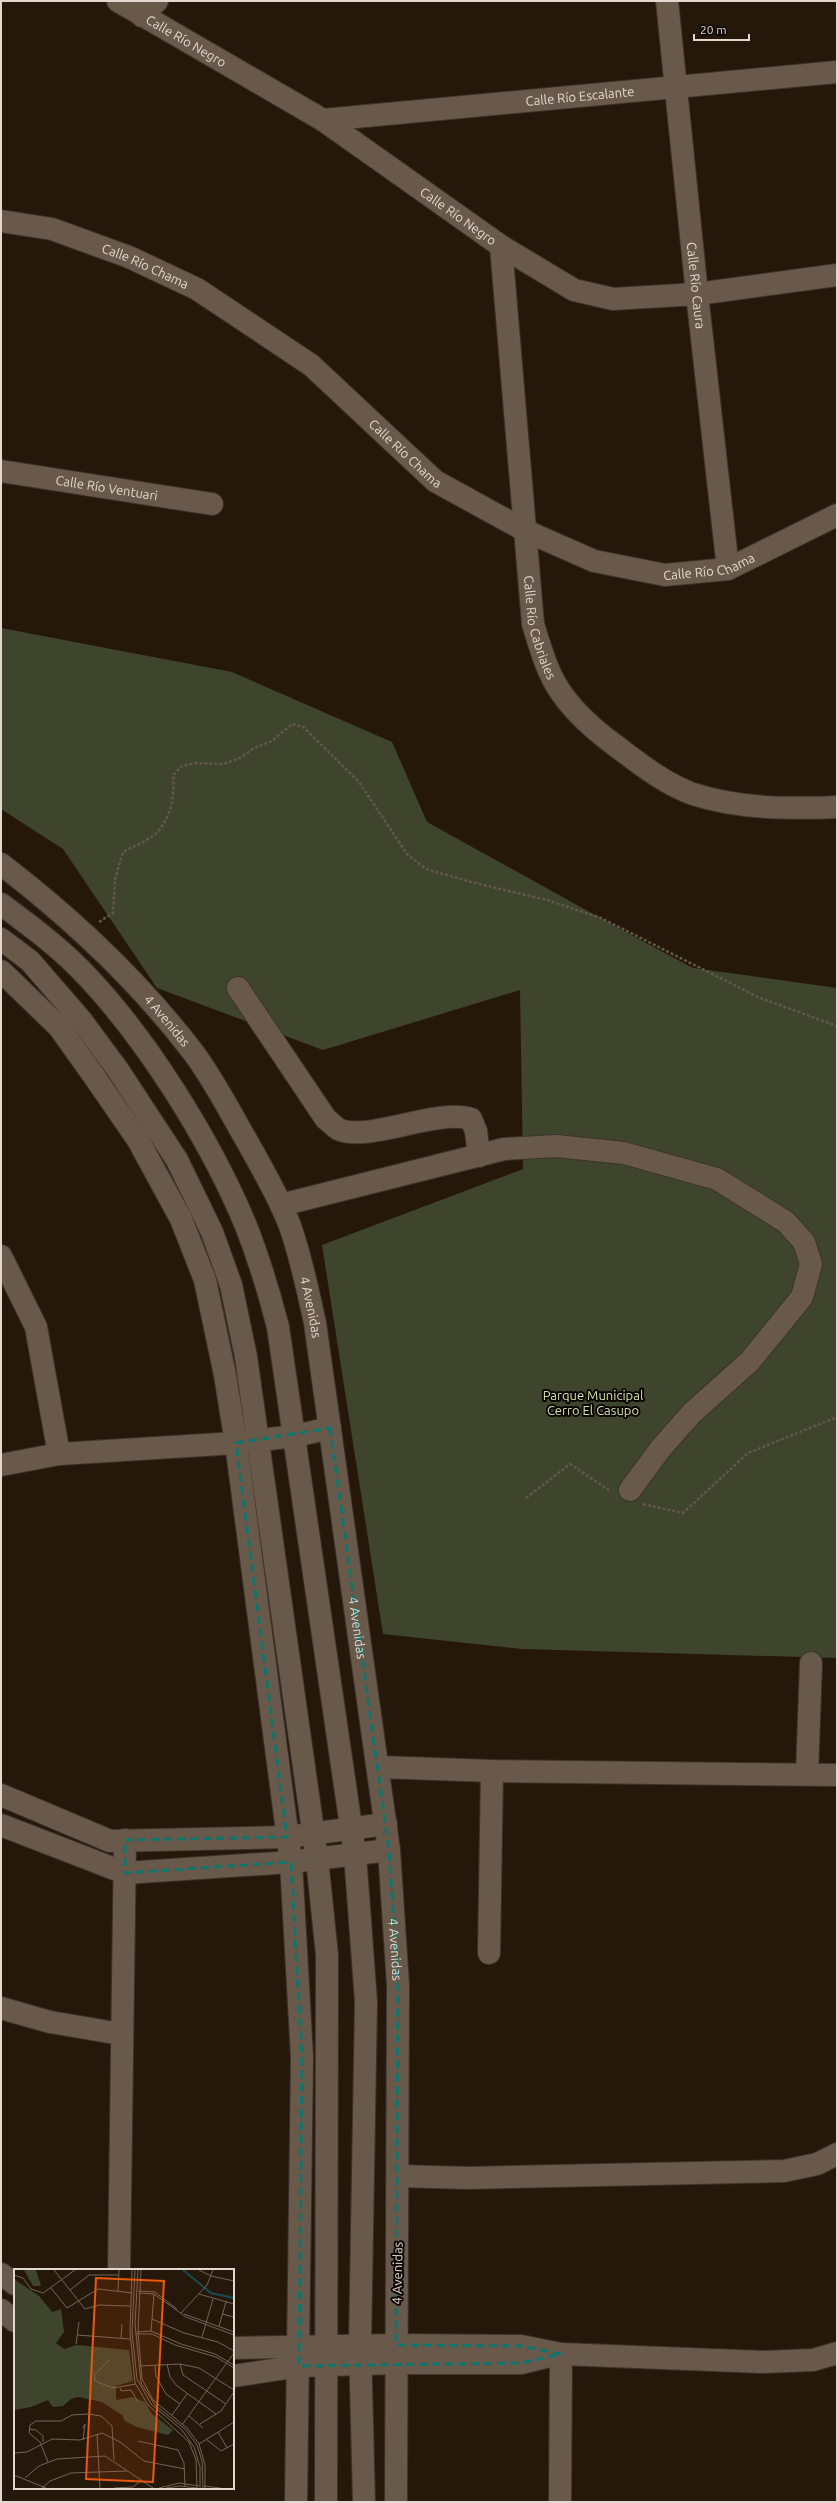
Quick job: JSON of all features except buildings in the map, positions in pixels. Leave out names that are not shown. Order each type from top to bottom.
[{"type":"street","name":"Calle Río Negro","points":[[118,1],[150,8],[323,120],[502,246],[574,290],[613,298],[697,294],[837,275]]},
{"type":"street","name":"Calle Río Caura","points":[[667,1],[697,294],[728,569]]},
{"type":"street","name":"Calle Río Escalante","points":[[323,120],[837,72]]},
{"type":"street","name":"Calle Río Chama","points":[[1,220],[52,229],[129,257],[197,288],[311,365],[435,481],[526,532],[594,561],[665,575],[728,569],[837,515]]},
{"type":"street","name":"Calle Río Cabriales","points":[[502,246],[533,624],[550,674],[575,712],[652,772],[692,793],[735,804],[781,809],[837,807]]},
{"type":"street","name":"Calle Río Ventuari","points":[[1,471],[212,504]]},
{"type":"street","name":"4 Avenidas","points":[[1,864],[84,932],[117,964],[193,1053],[228,1107],[281,1205],[303,1270],[316,1323],[345,1548],[379,1767],[389,1850],[398,1985],[399,2176],[396,2354],[396,2502]]},
{"type":"street","points":[[1,904],[35,929],[78,967],[122,1014],[165,1077],[199,1133],[246,1225],[263,1271],[278,1327],[355,1854],[366,2002],[360,2354],[364,2502]]},
{"type":"street","points":[[1,939],[30,961],[81,1020],[118,1070],[177,1160],[212,1232],[231,1285],[246,1357],[260,1439],[314,1834],[327,1955],[326,2502]]},
{"type":"street","points":[[1,972],[59,1027],[138,1140],[180,1219],[205,1280],[225,1375],[236,1443],[287,1836],[292,1862],[302,2056],[296,2502]]},
{"type":"street","points":[[238,988],[326,1119],[339,1129],[358,1132],[439,1119],[471,1119],[476,1131],[479,1156]]},
{"type":"street","points":[[281,1205],[504,1149],[556,1146],[624,1154],[716,1179],[786,1222],[804,1242],[811,1264],[802,1297],[750,1361],[692,1412],[661,1448],[626,1495]]},
{"type":"street","points":[[1,1256],[36,1328],[59,1454]]},
{"type":"street","points":[[1,1465],[59,1454],[236,1443],[295,1436],[330,1428]]},
{"type":"street","points":[[807,1774],[811,1663]]},
{"type":"street","points":[[379,1767],[492,1771],[837,1775]]},
{"type":"street","points":[[489,1953],[492,1771]]},
{"type":"street","points":[[1,1795],[110,1841],[287,1836],[351,1830],[386,1824]]},
{"type":"street","points":[[1,1825],[125,1873],[292,1862],[389,1850]]},
{"type":"street","points":[[119,2269],[120,2034],[125,1840]]},
{"type":"street","points":[[1,2008],[50,2022],[120,2034]]},
{"type":"street","points":[[399,2176],[468,2178],[784,2171],[817,2164],[837,2154]]},
{"type":"street","points":[[1,2274],[14,2283]]},
{"type":"street","points":[[1,2310],[14,2320]]},
{"type":"street","points":[[234,2348],[299,2356],[396,2354],[521,2363],[561,2354],[763,2362],[813,2360],[837,2353]]},
{"type":"street","points":[[560,2502],[561,2354]]},
{"type":"street","points":[[234,2376],[299,2356]]},
{"type":"path","points":[[84,932],[113,913],[115,879],[123,852],[154,835],[170,812],[174,792],[173,775],[182,766],[195,763],[223,764],[240,758],[254,748],[272,741],[292,724],[303,727],[359,782],[407,854],[426,868],[471,882],[547,900],[601,918],[760,998],[837,1026]]},
{"type":"path","points":[[526,1498],[570,1464],[626,1495],[683,1513],[748,1453],[837,1417]]},
{"type":"highlighted area","points":[[330,1428],[389,1850],[398,1985],[396,2345],[521,2346],[561,2354],[521,2363],[299,2366],[302,2057],[291,1862],[125,1873],[125,1840],[287,1837],[236,1443]]},
{"type":"green space","name":"Parque Municipal Cerro El Casupo","points":[[1,628],[232,672],[392,742],[427,822],[693,968],[837,988],[837,1658],[522,1649],[383,1634],[322,1245],[523,1169],[520,990],[323,1050],[157,988],[63,849],[1,809]]}]
